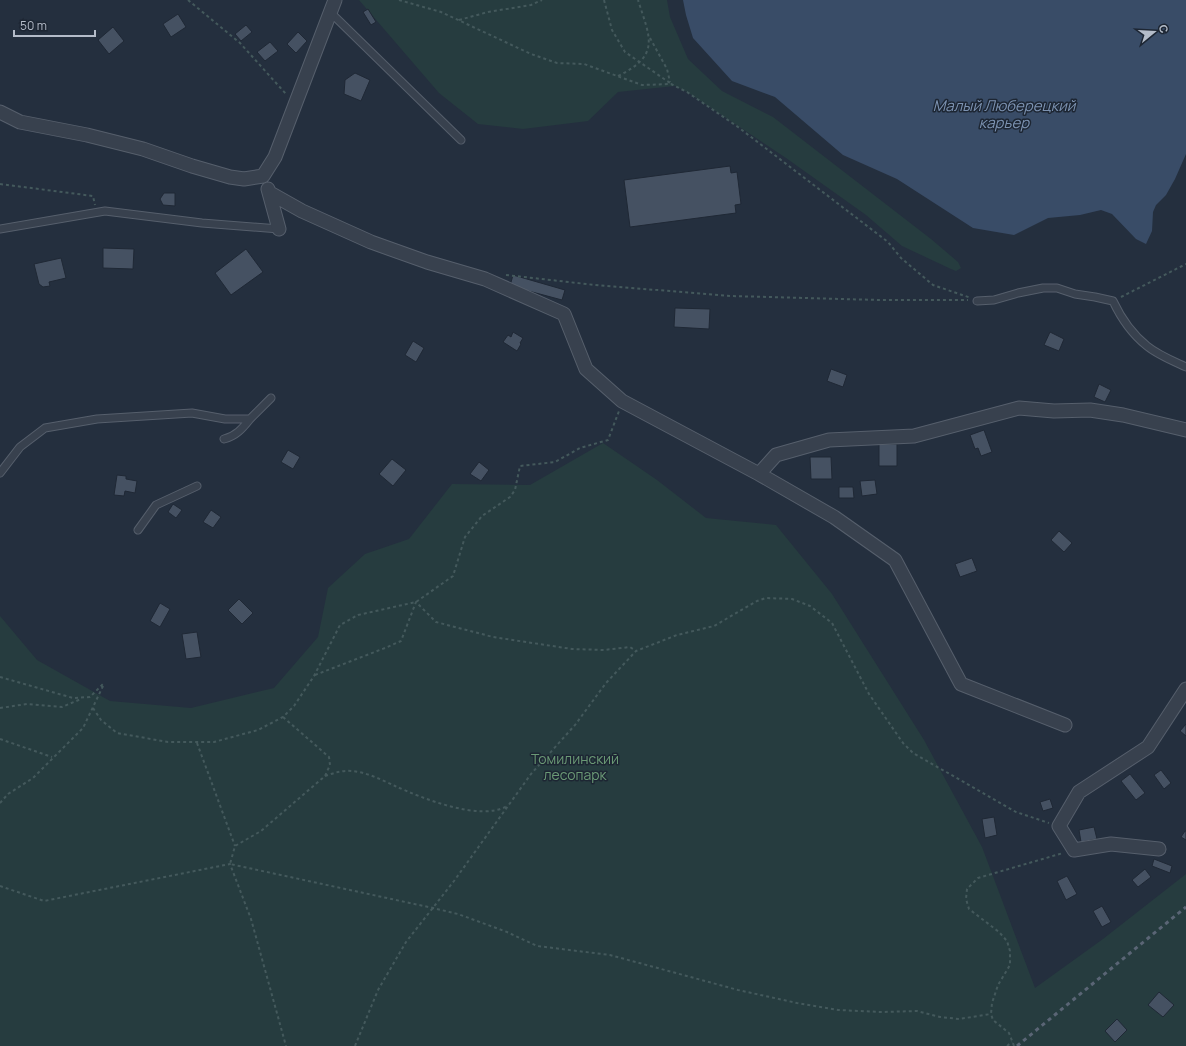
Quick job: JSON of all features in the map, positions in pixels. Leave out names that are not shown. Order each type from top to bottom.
[{"type":"street","points":[[0,112],[20,122],[87,135],[143,149],[230,177],[244,179],[263,176],[275,157],[332,6]]},
{"type":"street","points":[[263,176],[270,193],[279,229]]},
{"type":"street","points":[[270,193],[309,214],[372,242],[427,262],[485,279],[564,314],[586,370],[622,401],[758,474],[834,517],[895,560],[962,684],[1065,725]]},
{"type":"street","points":[[758,474],[776,455],[829,440],[914,436],[1019,408],[1054,411],[1090,410],[1123,415],[1186,430]]},
{"type":"street","points":[[1159,850],[1111,844],[1074,850],[1059,826],[1079,792],[1148,747],[1186,689]]},
{"type":"lane","points":[[332,6],[461,140]]},
{"type":"lane","points":[[0,229],[105,210],[202,223],[279,229]]},
{"type":"lane","points":[[977,300],[994,300],[1018,292],[1042,288],[1057,288],[1075,294],[1112,301],[1134,334],[1148,347],[1186,367]]},
{"type":"lane","points":[[224,439],[232,437],[240,431],[271,398]]},
{"type":"lane","points":[[0,473],[20,447],[45,428],[97,419],[192,413],[225,418],[250,419]]},
{"type":"lane","points":[[138,530],[156,505],[197,486]]},
{"type":"path","points":[[188,0],[240,42],[295,104]]},
{"type":"path","points":[[399,0],[440,12],[531,54],[557,63],[584,64],[642,84],[671,84]]},
{"type":"path","points":[[458,20],[488,12],[531,5],[542,0]]},
{"type":"path","points":[[604,0],[612,30],[625,52],[671,84],[687,92],[738,127],[791,166],[888,242],[901,258],[933,285],[977,300]]},
{"type":"path","points":[[638,0],[650,37],[667,69],[671,84]]},
{"type":"path","points":[[618,76],[641,62],[647,52],[650,37]]},
{"type":"path","points":[[0,184],[93,196],[96,212]]},
{"type":"path","points":[[1112,301],[1186,264]]},
{"type":"path","points":[[485,279],[509,275],[595,286],[731,296],[879,300],[977,300]]},
{"type":"path","points":[[93,708],[101,720],[117,733],[168,742],[214,742],[258,730],[283,717],[294,706],[314,676],[340,625],[358,615],[416,602],[453,576],[465,537],[482,516],[510,497],[515,490],[520,466],[555,462],[580,448],[608,440],[622,401]]},
{"type":"path","points":[[355,1046],[378,990],[406,942],[454,881],[531,774],[575,725],[606,683],[636,651],[677,635],[714,626],[757,601],[766,598],[792,599],[810,606],[832,622],[869,694],[903,743],[913,753],[1016,812],[1059,826]]},
{"type":"path","points":[[416,602],[436,622],[493,637],[572,649],[604,650],[630,647],[636,651]]},
{"type":"path","points":[[314,676],[401,641],[416,602]]},
{"type":"path","points":[[0,677],[73,698],[90,697],[104,684],[83,728],[33,778],[8,794],[0,803]]},
{"type":"path","points":[[0,708],[28,704],[62,707],[83,698]]},
{"type":"path","points":[[283,717],[328,757],[330,765],[325,776]]},
{"type":"path","points":[[0,739],[52,758]]},
{"type":"path","points":[[197,743],[235,846],[230,864],[251,919],[286,1046]]},
{"type":"path","points":[[235,846],[261,831],[325,776],[343,770],[373,776],[452,808],[481,811],[500,810],[509,805]]},
{"type":"path","points":[[1014,1046],[1009,1033],[993,1020],[991,1014],[992,1003],[998,985],[1010,965],[1010,951],[1007,941],[999,932],[969,909],[966,899],[967,889],[978,878],[1074,850]]},
{"type":"path","points":[[0,886],[44,901],[230,864],[458,914],[507,932],[537,946],[610,955],[738,990],[797,1003],[838,1010],[881,1012],[917,1010],[940,1017],[959,1019],[991,1014]]},
{"type":"path","points":[[1007,1046],[1012,1042]]},
{"type":"green space","points":[[359,0],[667,0],[670,17],[688,59],[722,91],[773,117],[931,239],[958,262],[961,268],[956,271],[902,246],[866,215],[786,158],[687,92],[675,86],[618,92],[588,121],[523,129],[478,124],[439,93]]},
{"type":"green space","name":"Томилинский лесопарк","points":[[603,443],[657,480],[706,518],[776,525],[832,594],[924,740],[982,847],[1035,988],[1103,939],[1186,874],[1186,1046],[0,1046],[0,616],[37,660],[110,701],[191,708],[274,688],[318,637],[328,588],[365,554],[409,539],[452,484],[530,485]]},
{"type":"water","name":"Малый Люберецкий карьер","points":[[683,0],[1186,0],[1186,154],[1166,195],[1156,205],[1153,212],[1152,231],[1146,244],[1136,239],[1112,214],[1101,210],[1080,215],[1048,218],[1014,235],[973,228],[897,179],[843,155],[775,97],[732,81],[693,38]]},
{"type":"building","points":[[368,9],[376,22],[371,25],[363,12]]},
{"type":"building","points":[[178,14],[186,27],[171,37],[163,24]]},
{"type":"building","points":[[246,25],[252,32],[241,41],[235,34]]},
{"type":"building","points":[[113,27],[124,41],[109,54],[98,40]]},
{"type":"building","points":[[298,32],[307,41],[296,53],[287,44]]},
{"type":"building","points":[[270,42],[278,51],[265,61],[257,52]]},
{"type":"building","points":[[355,73],[370,80],[361,101],[344,94],[345,80]]},
{"type":"building","points":[[730,166],[731,173],[737,172],[741,204],[735,205],[736,213],[630,227],[624,180]]},
{"type":"building","points":[[164,193],[175,193],[175,206],[163,205],[160,199]]},
{"type":"building","points":[[103,248],[134,249],[133,269],[103,268]]},
{"type":"building","points":[[246,249],[263,272],[231,295],[215,273]]},
{"type":"building","points":[[61,258],[66,278],[49,282],[50,286],[43,287],[39,284],[34,264]]},
{"type":"building","points":[[513,275],[565,290],[562,300],[510,286]]},
{"type":"building","points":[[675,308],[710,309],[709,329],[674,327]]},
{"type":"building","points":[[513,332],[523,338],[517,351],[503,342],[508,335],[511,337]]},
{"type":"building","points":[[1050,332],[1064,339],[1059,351],[1044,345]]},
{"type":"building","points":[[413,341],[424,348],[416,362],[405,355]]},
{"type":"building","points":[[831,369],[847,375],[843,387],[827,381]]},
{"type":"building","points":[[1099,384],[1111,390],[1105,402],[1094,397]]},
{"type":"building","points":[[984,430],[992,452],[981,456],[978,448],[975,449],[970,435]]},
{"type":"building","points":[[879,444],[897,444],[897,466],[879,466]]},
{"type":"building","points":[[288,450],[300,457],[293,469],[281,462]]},
{"type":"building","points":[[810,457],[831,457],[832,479],[811,479]]},
{"type":"building","points":[[392,459],[406,470],[393,486],[379,474]]},
{"type":"building","points":[[479,462],[489,470],[481,481],[470,474]]},
{"type":"building","points":[[117,475],[126,476],[126,479],[137,481],[135,493],[125,491],[124,496],[114,495]]},
{"type":"building","points":[[875,480],[877,494],[862,496],[860,481]]},
{"type":"building","points":[[839,487],[853,487],[854,498],[839,498]]},
{"type":"building","points":[[173,504],[182,510],[176,518],[168,512]]},
{"type":"building","points":[[211,510],[221,517],[213,528],[203,522]]},
{"type":"building","points":[[1059,531],[1072,543],[1064,552],[1051,540]]},
{"type":"building","points":[[972,558],[977,571],[960,577],[955,564]]},
{"type":"building","points":[[239,599],[253,613],[242,624],[228,610]]},
{"type":"building","points":[[160,603],[170,609],[160,627],[150,621]]},
{"type":"building","points":[[197,632],[201,657],[186,659],[182,634]]},
{"type":"building","points":[[1186,724],[1186,736],[1180,731]]},
{"type":"building","points":[[1161,770],[1171,783],[1164,789],[1154,775]]},
{"type":"building","points":[[1130,774],[1145,793],[1136,800],[1121,781]]},
{"type":"building","points":[[1050,799],[1053,808],[1043,811],[1040,802]]},
{"type":"building","points":[[994,817],[997,835],[985,838],[982,819]]},
{"type":"building","points":[[1094,827],[1097,839],[1081,842],[1079,830]]},
{"type":"building","points":[[1186,831],[1186,840],[1181,837]]},
{"type":"building","points":[[1154,859],[1172,866],[1170,873],[1152,866]]},
{"type":"building","points":[[1145,869],[1151,877],[1138,887],[1132,880]]},
{"type":"building","points":[[1067,876],[1077,894],[1066,900],[1057,881]]},
{"type":"building","points":[[1102,906],[1111,922],[1102,927],[1093,911]]},
{"type":"building","points":[[1159,992],[1174,1005],[1163,1017],[1148,1005]]},
{"type":"building","points":[[1117,1019],[1127,1030],[1115,1042],[1105,1031]]},
{"type":"railway","points":[[1017,1046],[1186,907]]}]
